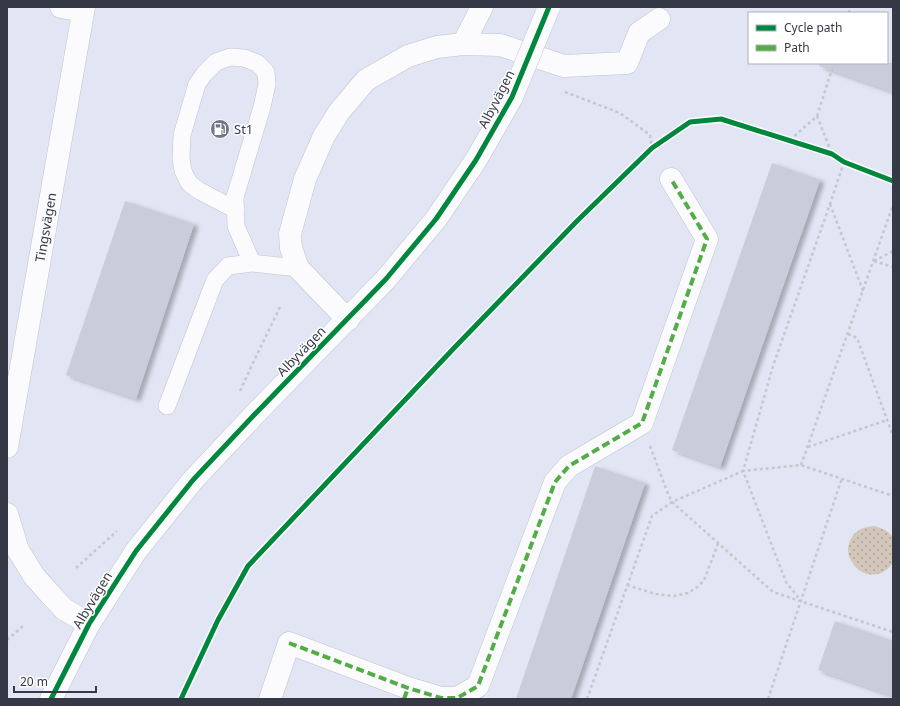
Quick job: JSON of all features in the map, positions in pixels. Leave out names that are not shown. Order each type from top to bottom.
[{"type":"street","points":[[61,7],[84,9]]},
{"type":"street","points":[[463,44],[482,7]]},
{"type":"street","name":"Albyvägen","points":[[51,699],[89,624],[136,551],[193,480],[255,414],[348,320],[386,279],[436,219],[476,160],[512,96],[549,7]]},
{"type":"street","name":"Tingsvägen","points":[[7,447],[84,9]]},
{"type":"street","points":[[348,320],[298,268],[291,248],[290,234],[306,179],[324,136],[339,112],[366,80],[408,56],[437,47],[463,44],[500,45],[564,66],[627,63],[639,32],[659,19]]},
{"type":"street","points":[[270,699],[289,643],[406,694],[441,698],[458,698],[478,686],[554,482],[569,466],[642,423],[707,239],[671,179]]},
{"type":"street","points":[[7,514],[18,550],[34,576],[64,609],[89,624]]},
{"type":"lane","points":[[236,210],[198,190],[189,183],[183,171],[180,159],[182,135],[198,84],[204,74],[216,62],[230,57],[244,58],[257,63],[266,72],[267,84],[262,107],[235,197],[236,210],[236,226],[252,263]]},
{"type":"lane","points":[[167,406],[216,280],[228,266],[252,263],[298,268]]},
{"type":"path","points":[[790,140],[817,116],[834,64]]},
{"type":"path","points":[[565,92],[620,113],[650,135],[652,148]]},
{"type":"path","points":[[817,116],[832,154]]},
{"type":"path","points":[[782,138],[796,142]]},
{"type":"path","points":[[646,154],[658,144]]},
{"type":"path","points":[[826,152],[851,165]]},
{"type":"path","points":[[801,601],[786,582],[743,471],[773,366],[844,162]]},
{"type":"path","points":[[830,204],[863,292]]},
{"type":"path","points":[[801,465],[893,205]]},
{"type":"path","points":[[874,261],[893,250]]},
{"type":"path","points":[[874,261],[893,267]]},
{"type":"path","points":[[848,334],[857,338],[893,436]]},
{"type":"path","points":[[808,447],[887,420]]},
{"type":"path","points":[[642,423],[672,502],[773,592],[893,632]]},
{"type":"path","points":[[587,699],[652,516],[672,502],[743,471],[801,465],[893,496]]},
{"type":"path","points":[[768,699],[842,478]]},
{"type":"path","points":[[627,585],[654,594],[674,596],[688,593],[699,586],[704,580],[718,544]]},
{"type":"path","points":[[7,640],[23,626]]},
{"type":"shaded area","points":[[874,526],[885,530],[892,536],[893,561],[892,564],[882,573],[872,575],[859,570],[855,566],[850,558],[848,549],[850,541],[855,533],[863,528]]},
{"type":"building","points":[[893,63],[893,92],[819,66],[820,64]]},
{"type":"building","points":[[772,163],[820,180],[720,467],[672,450]]},
{"type":"building","points":[[125,201],[194,224],[136,399],[66,375]]},
{"type":"building","points":[[595,466],[645,483],[571,699],[516,699]]},
{"type":"building","points":[[835,621],[893,641],[893,696],[818,670]]},
{"type":"marked path","points":[[289,643],[408,688],[441,698],[457,698],[478,686],[555,482],[569,466],[642,423],[707,239],[671,179]]},
{"type":"marked path","points":[[404,699],[408,688]]},
{"type":"cycle path","points":[[51,699],[89,624],[136,551],[193,480],[386,279],[436,219],[476,160],[512,97],[549,7]]},
{"type":"cycle path","points":[[181,699],[218,620],[248,566],[455,347],[578,220],[652,148],[690,122],[721,119],[832,154],[844,162],[893,181]]},
{"type":"place","name":"St1","points":[[220,129]]}]
